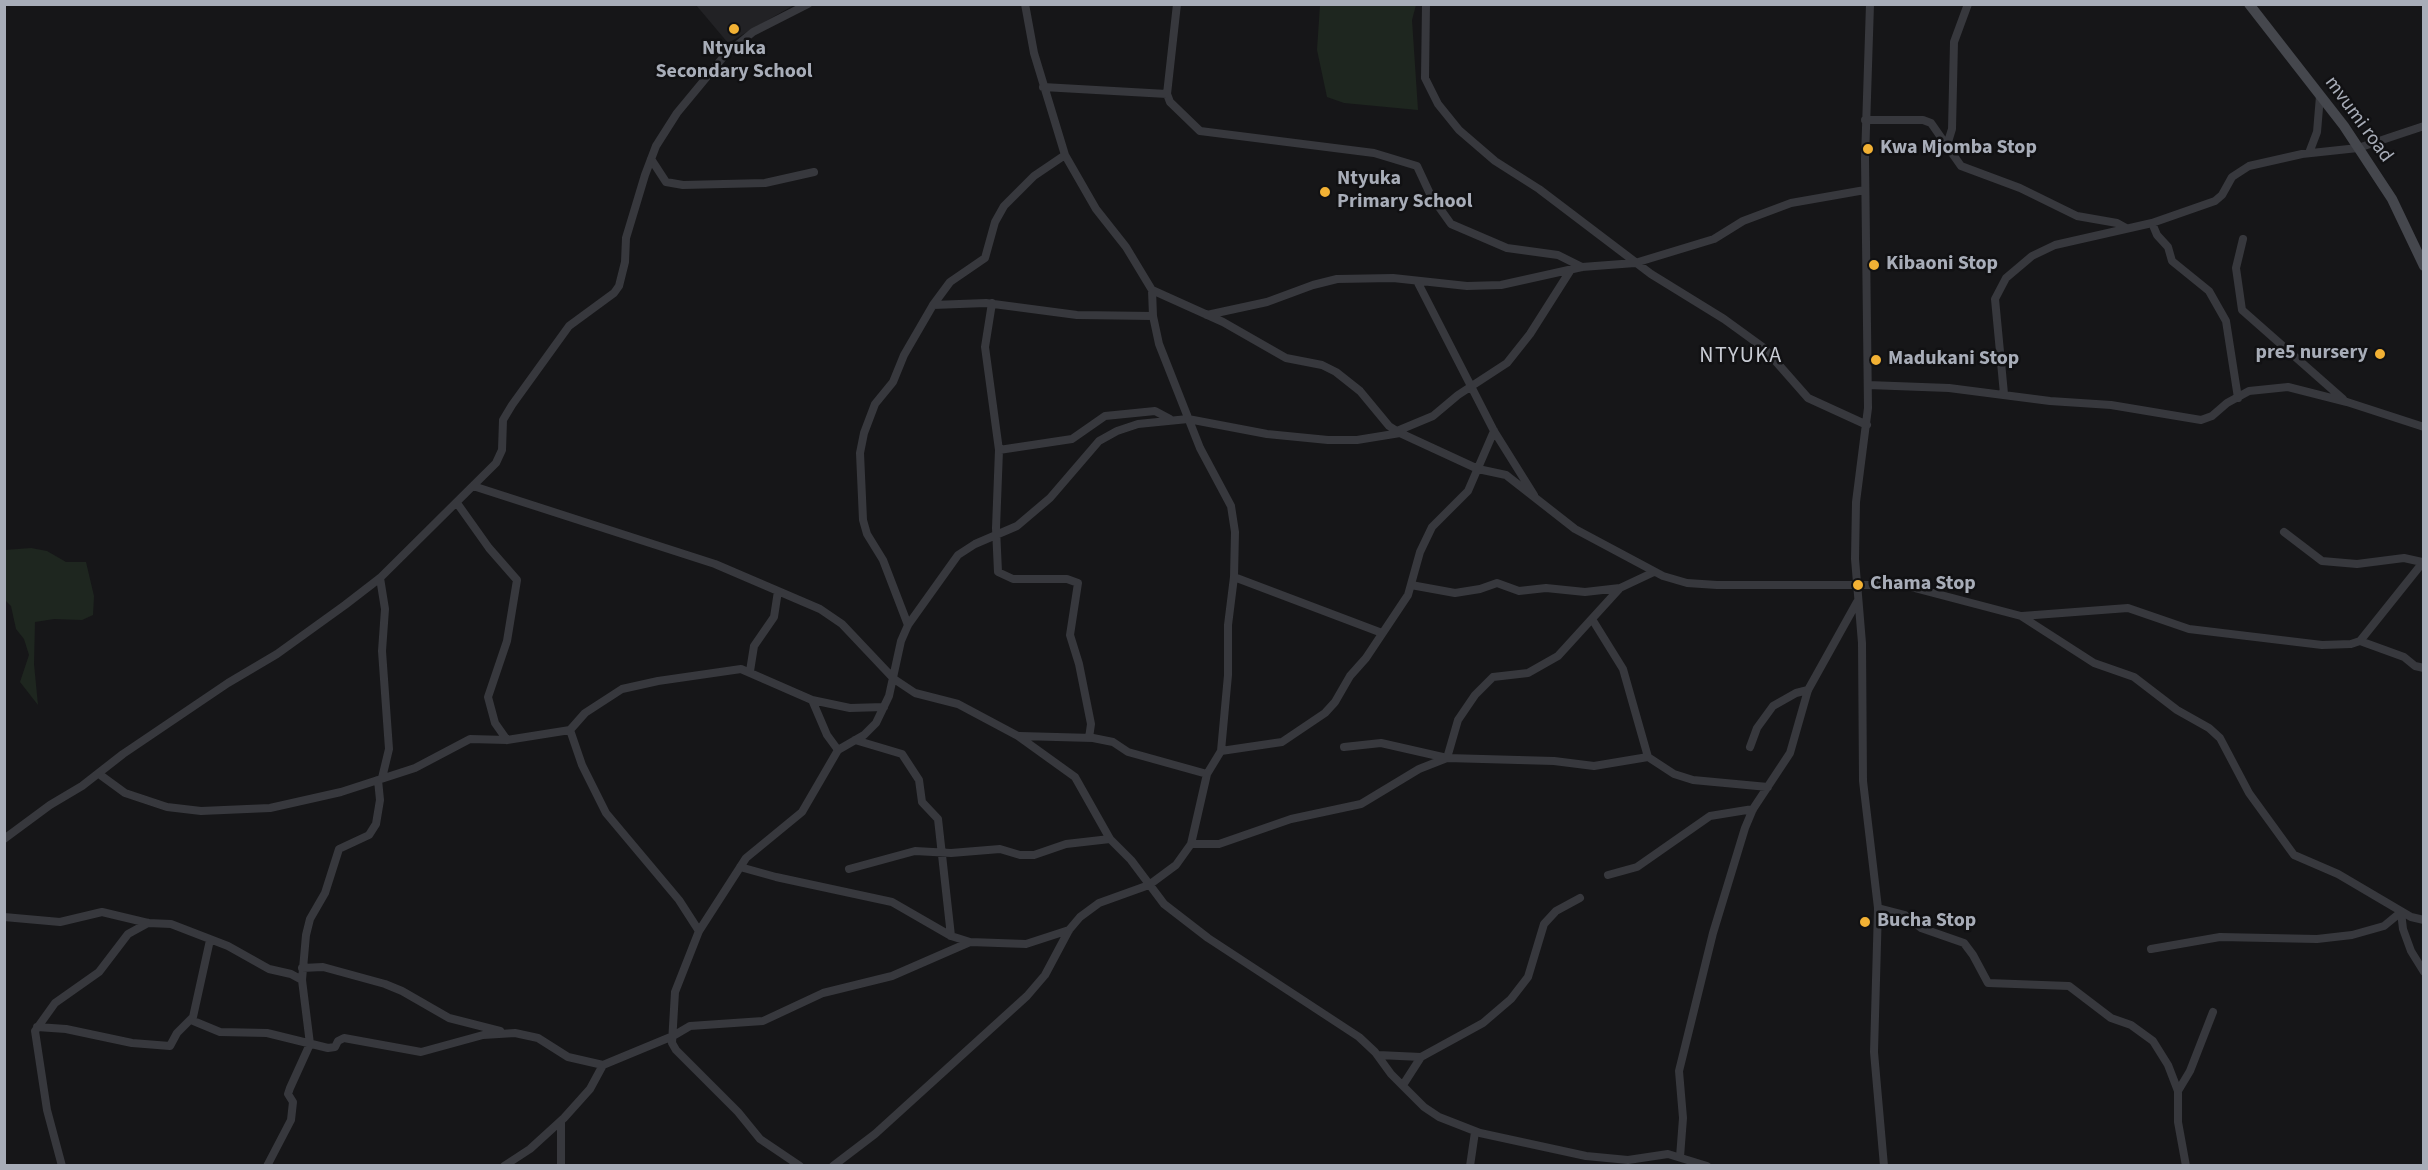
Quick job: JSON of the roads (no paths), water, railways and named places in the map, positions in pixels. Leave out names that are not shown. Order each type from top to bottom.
[{"type":"street","points":[[4,839],[221,687],[277,654],[380,578],[457,503],[499,457],[505,416],[569,326],[614,293],[619,286],[625,262],[626,238],[651,159],[656,146],[677,113],[725,55],[753,32],[808,4]]},
{"type":"street","points":[[833,1166],[875,1134],[1027,996],[1045,975],[1069,930],[1080,917],[1099,903],[1149,885],[1176,865],[1191,844],[1207,774],[1221,751],[1228,675],[1228,625],[1234,577],[1235,532],[1231,506],[1188,419],[1159,344],[1153,316],[1152,290],[1126,247],[1096,208],[1065,154],[1043,87],[1025,4]]},
{"type":"street","points":[[1177,4],[1167,94],[1170,102],[1200,131],[1374,153],[1417,166],[1431,196],[1451,224],[1508,248],[1558,255],[1582,267]]},
{"type":"street","points":[[1426,4],[1425,78],[1448,118],[1483,152],[1539,189],[1635,263],[1764,348],[1808,398],[1868,424]]},
{"type":"street","points":[[1870,4],[1865,120],[1868,424],[1856,502],[1856,585],[1862,643],[1863,781],[1878,908],[1874,1052],[1884,1166]]},
{"type":"street","points":[[1947,145],[1952,129],[1953,42],[1968,4]]},
{"type":"street","name":"mvumi road","points":[[2249,4],[2358,148],[2392,199],[2424,266]]},
{"type":"street","points":[[1043,87],[1167,94]]},
{"type":"street","points":[[2309,153],[2317,132],[2320,96]]},
{"type":"street","points":[[1865,120],[1923,120],[1931,123],[1961,166],[2020,188],[2077,216],[2117,223],[2126,228]]},
{"type":"street","points":[[2004,394],[1995,299],[2006,279],[2032,256],[2055,245],[2152,223],[2220,199],[2232,177],[2249,166],[2309,153],[2358,148],[2424,126]]},
{"type":"street","points":[[908,626],[883,560],[867,534],[863,520],[860,453],[864,433],[875,404],[893,382],[904,356],[933,305],[950,282],[985,258],[996,222],[1004,206],[1034,176],[1065,154]]},
{"type":"street","points":[[651,159],[666,183],[683,185],[765,183],[814,172]]},
{"type":"street","points":[[1207,315],[1267,302],[1337,279],[1417,281],[1467,286],[1501,285],[1582,267],[1635,263],[1714,239],[1743,221],[1791,203],[1865,190]]},
{"type":"street","points":[[2152,223],[2157,235],[2168,247],[2172,261],[2209,291],[2226,321],[2238,398]]},
{"type":"street","points":[[2243,238],[2236,268],[2242,310],[2347,402]]},
{"type":"street","points":[[800,1166],[760,1139],[738,1112],[683,1059],[672,1043],[675,992],[699,931],[740,867],[757,847],[802,812],[838,750],[876,723],[894,679],[901,641],[908,626],[958,555],[975,544],[1017,526],[1050,498],[1099,441],[1138,424],[1188,419],[1267,434],[1328,440],[1357,440],[1399,432],[1433,416],[1458,395],[1507,363],[1530,334],[1570,271]]},
{"type":"street","points":[[1417,281],[1494,430],[1538,502]]},
{"type":"street","points":[[1152,290],[1207,315],[1286,358],[1322,365],[1336,372],[1360,391],[1381,417],[1399,432],[1478,469],[1506,475],[1575,529],[1654,572],[1687,583],[1717,585],[1903,585],[2021,616],[2094,663],[2134,677],[2177,710],[2210,728],[2220,738],[2249,794],[2294,855],[2338,874],[2401,912],[2424,920]]},
{"type":"street","points":[[933,305],[992,303],[1077,315],[1153,316]]},
{"type":"street","points":[[992,303],[985,347],[999,450],[998,572],[1013,579],[1066,579],[1078,583],[1070,635],[1079,664],[1090,724],[1089,738]]},
{"type":"street","points":[[1868,385],[1949,388],[2111,405],[2201,420],[2212,416],[2249,391],[2288,387],[2347,402],[2424,427]]},
{"type":"street","points":[[999,450],[1072,439],[1105,416],[1155,411],[1171,419]]},
{"type":"street","points":[[1221,751],[1282,742],[1325,713],[1408,595],[1420,552],[1432,527],[1468,491],[1494,430]]},
{"type":"street","points":[[473,486],[661,546],[820,609],[842,624],[894,679],[915,693],[958,704],[1018,736],[1075,777],[1110,839],[1164,904],[1209,938],[1359,1037],[1378,1055],[1391,1074],[1424,1107],[1439,1117],[1475,1132],[1586,1156],[1628,1160],[1659,1154],[1680,1157],[1707,1166]]},
{"type":"street","points":[[457,503],[489,548],[517,580],[507,641],[488,698],[495,723],[507,740]]},
{"type":"street","points":[[2021,616],[2128,608],[2189,629],[2322,645],[2351,644],[2360,641],[2423,561],[2404,558],[2357,564],[2322,561],[2284,532]]},
{"type":"street","points":[[1411,585],[1438,592],[1455,593],[1480,590],[1497,583],[1519,591],[1546,588],[1585,592],[1620,588],[1654,572]]},
{"type":"street","points":[[1234,577],[1382,633]]},
{"type":"street","points":[[267,1166],[291,1120],[293,1102],[288,1094],[310,1044],[302,968],[310,919],[325,892],[337,852],[345,844],[369,835],[376,824],[379,813],[380,779],[389,749],[382,651],[385,609],[380,578]]},
{"type":"street","points":[[1447,758],[1458,720],[1485,683],[1500,674],[1528,673],[1558,656],[1620,588]]},
{"type":"street","points":[[750,671],[754,646],[774,617],[778,591]]},
{"type":"street","points":[[1680,1157],[1684,1128],[1680,1066],[1713,933],[1753,809],[1790,753],[1808,690],[1857,601]]},
{"type":"street","points":[[1592,619],[1623,669],[1648,757],[1674,774],[1694,780],[1768,787]]},
{"type":"street","points":[[2360,641],[2404,657],[2415,666],[2424,668]]},
{"type":"street","points":[[99,774],[115,787],[134,797],[167,807],[201,811],[245,811],[283,806],[341,792],[418,767],[470,739],[507,740],[570,730],[585,713],[622,689],[741,669],[812,700],[850,708],[884,707]]},
{"type":"street","points":[[1750,747],[1757,728],[1773,706],[1796,693],[1808,690]]},
{"type":"street","points":[[812,700],[827,735],[838,750]]},
{"type":"street","points":[[570,730],[582,765],[606,813],[679,900],[699,931]]},
{"type":"street","points":[[1018,736],[1089,738],[1113,742],[1128,752],[1207,774]]},
{"type":"street","points":[[855,740],[904,756],[919,780],[922,802],[938,819],[944,853],[944,890],[951,936]]},
{"type":"street","points":[[1344,747],[1381,743],[1447,758],[1554,761],[1594,766],[1648,757]]},
{"type":"street","points":[[1191,844],[1219,844],[1291,819],[1361,804],[1419,768],[1447,758]]},
{"type":"street","points":[[1608,875],[1637,867],[1710,816],[1753,809]]},
{"type":"street","points":[[849,869],[915,851],[944,853],[990,849],[1034,855],[1066,844],[1110,839]]},
{"type":"street","points":[[740,867],[834,891],[852,891],[892,902],[951,936],[970,942],[1026,944],[1069,930]]},
{"type":"street","points":[[1403,1085],[1421,1057],[1484,1023],[1511,999],[1528,976],[1544,924],[1556,910],[1580,898]]},
{"type":"street","points":[[1878,908],[1905,915],[1921,928],[1964,943],[1988,983],[2069,986],[2111,1018],[2131,1025],[2152,1041],[2168,1065],[2178,1091],[2178,1122],[2186,1166]]},
{"type":"street","points":[[4,917],[60,922],[102,912],[148,923],[175,925],[234,949],[269,969],[291,974],[302,980]]},
{"type":"street","points":[[2151,949],[2220,937],[2276,940],[2352,935],[2384,926],[2401,912]]},
{"type":"street","points":[[2401,912],[2403,929],[2411,951],[2424,972]]},
{"type":"street","points":[[62,1166],[46,1104],[43,1072],[34,1040],[37,1027],[55,1003],[99,972],[129,934],[148,923]]},
{"type":"street","points":[[37,1027],[66,1029],[132,1043],[170,1046],[179,1029],[191,1020],[210,940]]},
{"type":"street","points":[[302,968],[323,968],[385,984],[449,1018],[503,1032],[538,1038],[568,1057],[603,1065],[673,1036],[693,1025],[764,1021],[823,993],[892,976],[970,942]]},
{"type":"street","points":[[2178,1091],[2190,1071],[2213,1012]]},
{"type":"street","points":[[191,1020],[220,1032],[267,1033],[332,1048],[344,1038],[421,1052],[503,1032]]},
{"type":"street","points":[[1378,1055],[1421,1057]]},
{"type":"street","points":[[504,1166],[530,1149],[561,1121],[590,1089],[603,1065]]},
{"type":"street","points":[[561,1121],[561,1166]]},
{"type":"street","points":[[1470,1166],[1475,1132]]},
{"type":"street","points":[[1621,1166],[1628,1160]]},
{"type":"place","name":"Ntyuka Secondary School","points":[[734,29]]},
{"type":"place","name":"Kwa Mjomba Stop","points":[[1868,149]]},
{"type":"place","name":"Ntyuka Primary School","points":[[1325,192]]},
{"type":"place","name":"Kibaoni Stop","points":[[1874,265]]},
{"type":"place","name":"pre5 nursery","points":[[2380,354]]},
{"type":"place","name":"Madukani Stop","points":[[1876,360]]},
{"type":"place","name":"Chama Stop","points":[[1858,585]]},
{"type":"place","name":"Bucha Stop","points":[[1865,922]]},
{"type":"district","name":"NTYUKA","points":[[1741,357]]}]
